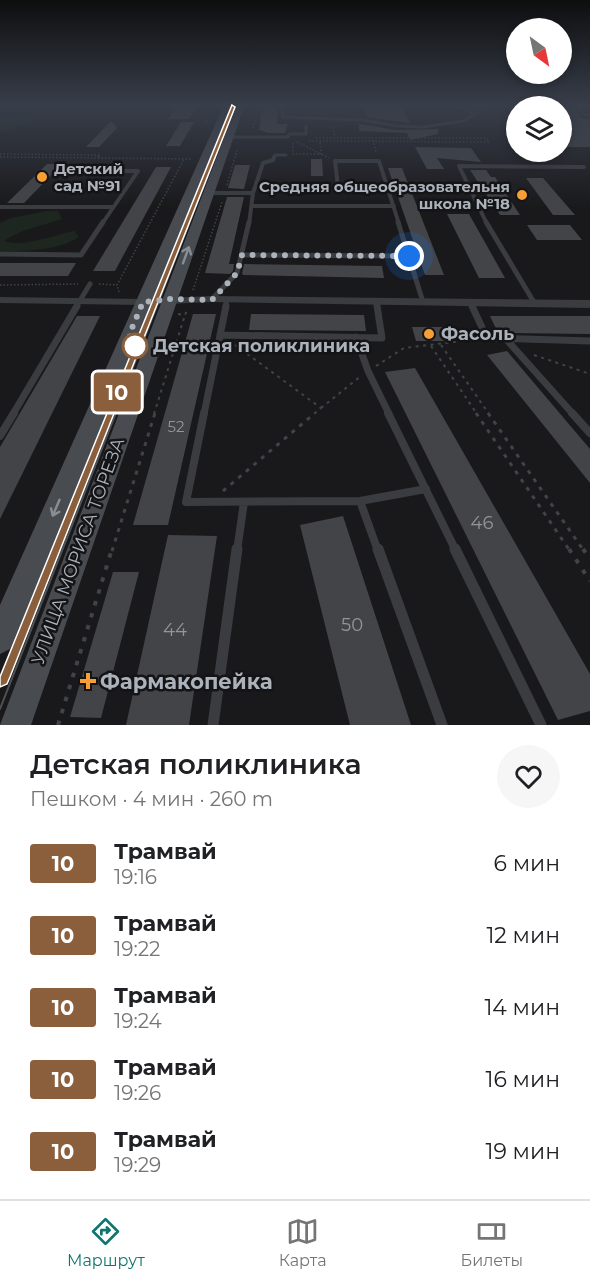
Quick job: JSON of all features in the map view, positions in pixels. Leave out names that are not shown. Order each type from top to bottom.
[{"type":"street","name":"УЛИЦА МОРИСА ТОРЕЗА","points":[[0,639],[210,141]]},
{"type":"street","name":"УЛИЦА МОРИСА ТОРЕЗА","points":[[15,725],[228,141]]},
{"type":"street","points":[[0,300],[143,302],[170,299],[590,304]]},
{"type":"lane","points":[[212,300],[237,273],[253,206],[253,193],[262,163],[273,160],[275,155],[286,155]]},
{"type":"lane","points":[[387,187],[338,187],[334,160],[379,161],[423,302]]},
{"type":"lane","points":[[535,304],[482,216],[459,166],[584,167]]},
{"type":"lane","points":[[0,254],[81,255],[138,171],[92,171]]},
{"type":"lane","points":[[209,193],[253,193]]},
{"type":"lane","points":[[253,206],[394,206]]},
{"type":"lane","points":[[0,207],[113,207]]},
{"type":"lane","points":[[242,255],[409,256]]},
{"type":"lane","points":[[0,436],[90,284]]},
{"type":"lane","points":[[227,300],[186,502],[360,501],[426,489]]},
{"type":"lane","points":[[221,335],[382,338],[376,301]]},
{"type":"lane","points":[[470,302],[487,338],[590,341]]},
{"type":"lane","points":[[356,337],[368,371],[541,725]]},
{"type":"lane","points":[[506,339],[590,434]]},
{"type":"lane","points":[[360,501],[442,725]]},
{"type":"lane","points":[[213,725],[244,502]]},
{"type":"path","points":[[295,141],[488,141]]},
{"type":"path","points":[[295,141],[334,160]]},
{"type":"path","points":[[295,141],[293,154],[321,154]]},
{"type":"path","points":[[320,141],[321,154]]},
{"type":"path","points":[[373,141],[379,161]]},
{"type":"path","points":[[144,159],[147,154]]},
{"type":"path","points":[[0,156],[100,155],[97,158]]},
{"type":"path","points":[[0,156],[193,159]]},
{"type":"path","points":[[0,285],[117,285]]},
{"type":"path","points":[[58,725],[185,315]]},
{"type":"path","points":[[221,335],[321,408]]},
{"type":"path","points":[[209,502],[321,408],[368,371],[404,348],[487,338]]},
{"type":"path","points":[[441,345],[590,559]]},
{"type":"path","points":[[431,346],[590,581]]},
{"type":"path","points":[[515,348],[590,374]]},
{"type":"shaded area","points":[[58,211],[62,219],[25,231],[4,241],[29,242],[74,231],[79,237],[51,248],[0,251],[0,223],[11,218]]},
{"type":"building","points":[[92,141],[105,141],[99,147],[86,147]]},
{"type":"building","points":[[169,141],[183,141],[180,146],[166,146]]},
{"type":"building","points":[[572,141],[590,141],[590,147],[572,147]]},
{"type":"building","points":[[415,147],[471,148],[481,162],[437,158],[444,169],[427,169]]},
{"type":"building","points":[[311,159],[322,159],[323,176],[311,176]]},
{"type":"building","name":"Детский сад №91","points":[[47,164],[62,164],[24,203],[7,203]]},
{"type":"building","points":[[235,165],[250,165],[244,189],[228,188]]},
{"type":"building","points":[[156,167],[171,167],[115,271],[93,271]]},
{"type":"building","points":[[388,168],[402,168],[444,275],[425,275]]},
{"type":"building","points":[[470,170],[486,170],[491,177],[495,177],[520,215],[500,215]]},
{"type":"building","points":[[526,178],[543,178],[575,215],[553,215]]},
{"type":"building","points":[[227,197],[244,197],[229,264],[234,264],[233,271],[230,274],[205,273]]},
{"type":"building","points":[[447,214],[469,214],[505,278],[479,278]]},
{"type":"building","points":[[527,225],[570,225],[582,240],[537,240]]},
{"type":"building","points":[[0,263],[76,263],[68,276],[0,276]]},
{"type":"building","points":[[244,264],[382,266],[384,278],[244,275],[242,274]]},
{"type":"building","points":[[193,314],[216,314],[168,525],[133,525]]},
{"type":"building","points":[[251,314],[364,315],[366,331],[249,330]]},
{"type":"building","points":[[77,316],[100,316],[0,519],[0,447]]},
{"type":"building","points":[[490,316],[590,316],[590,334],[498,333]]},
{"type":"building","name":"Фасоль","points":[[412,327],[443,327],[447,341],[416,341]]},
{"type":"building","points":[[507,351],[590,449],[590,483],[487,355]]},
{"type":"building","points":[[415,368],[590,674],[590,711],[558,720],[385,372]]},
{"type":"building","points":[[343,516],[411,725],[350,725],[300,525]]},
{"type":"building","points":[[168,535],[217,536],[189,725],[126,725]]},
{"type":"building","points":[[113,572],[139,572],[101,718],[70,717]]},
{"type":"tram line","name":"10","points":[[0,677],[207,163],[218,141]]},
{"type":"tram line","points":[[115,414],[222,141]]},
{"type":"tram line","points":[[0,709],[116,413]]},
{"type":"tram line","points":[[0,677],[65,518]]},
{"type":"place","name":"Детский сад №91","points":[[42,177]]},
{"type":"place","name":"Средняя общеобразовательня школа №18","points":[[522,195]]},
{"type":"place","name":"Фасоль","points":[[429,334]]},
{"type":"place","name":"Детская поликлиника","points":[[135,346]]},
{"type":"place","name":"Фармакопейка","points":[[88,681]]},
{"type":"route","points":[[135,346],[129,335],[143,302],[170,299],[212,300],[237,273],[242,255],[409,256]]}]
